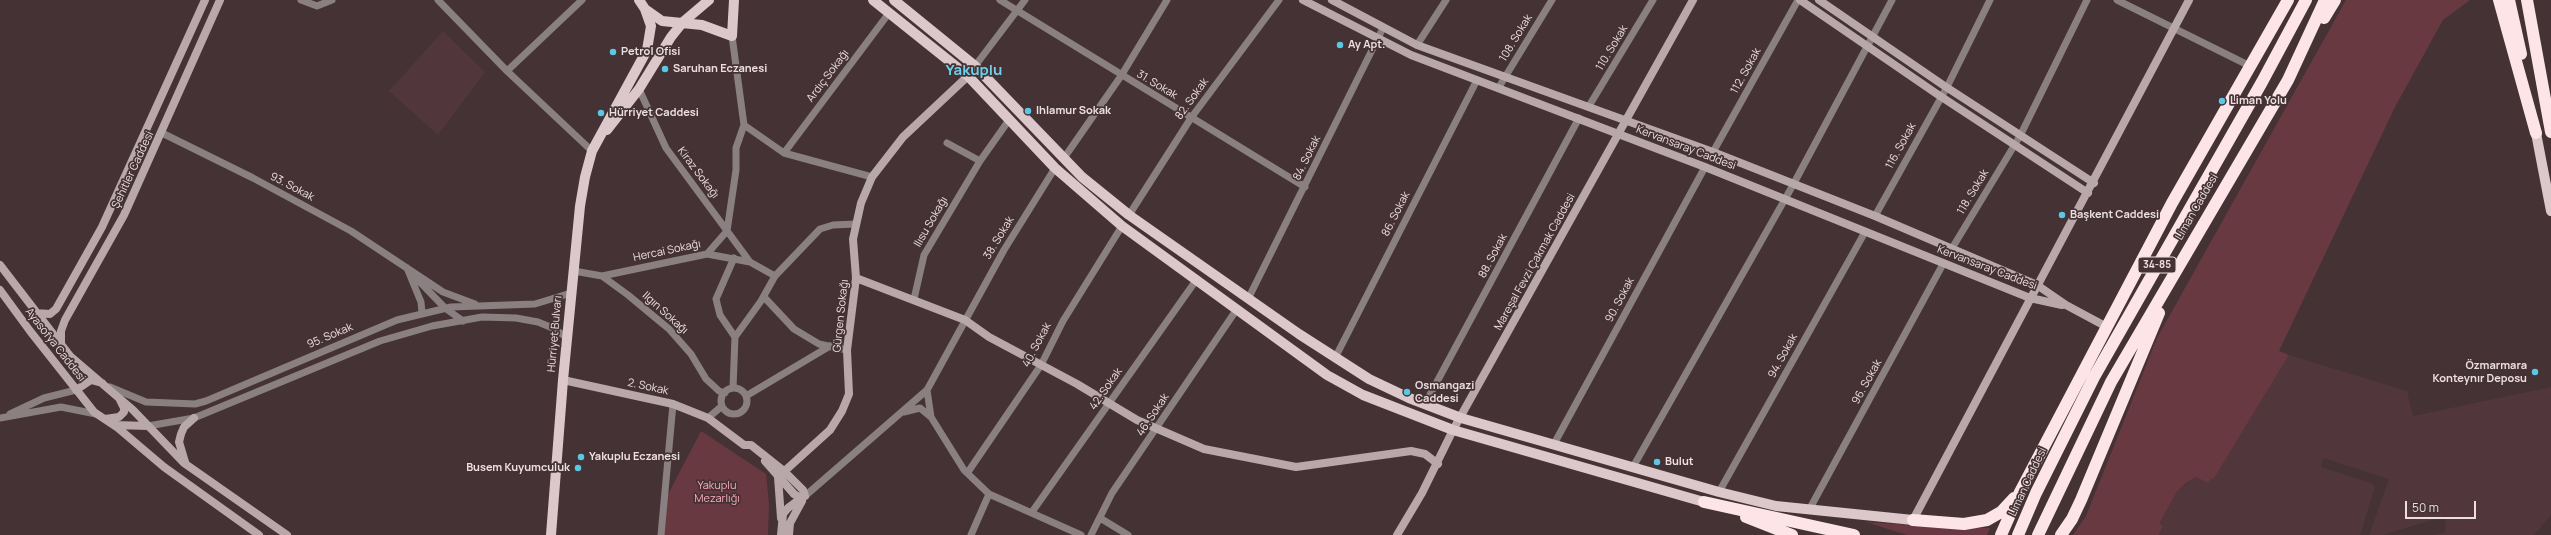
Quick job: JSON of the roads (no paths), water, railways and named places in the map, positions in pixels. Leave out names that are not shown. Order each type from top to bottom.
[{"type":"highway","points":[[2001,535],[2020,492],[2172,203],[2252,67],[2288,0]]},
{"type":"highway","name":"Liman Caddesi","points":[[2018,535],[2036,493],[2094,377],[2262,82],[2306,0]]},
{"type":"highway","name":"Liman Caddesi","points":[[2038,535],[2112,382],[2198,231],[2288,80],[2325,0]]},
{"type":"highway","points":[[2288,80],[2335,0]]},
{"type":"highway","points":[[2499,0],[2536,133]]},
{"type":"highway","points":[[2509,0],[2536,133]]},
{"type":"highway","points":[[2527,0],[2551,133]]},
{"type":"highway","points":[[2061,535],[2072,519],[2081,500],[2118,407],[2198,231]]},
{"type":"highway","points":[[1913,520],[1964,524],[1987,520],[2001,512],[2020,492]]},
{"type":"highway","points":[[1704,502],[1792,535]]},
{"type":"highway","points":[[1704,502],[1854,535]]},
{"type":"main road","points":[[639,0],[645,9],[662,21],[702,25],[732,36],[734,0]]},
{"type":"main road","name":"Hürriyet Bulvarı","points":[[551,535],[571,293],[584,177],[592,151],[639,89],[666,44],[683,22],[709,0]]},
{"type":"main road","points":[[872,0],[968,76],[1055,168],[1122,226],[1197,279],[1327,375],[1357,392],[1453,430],[1704,502]]},
{"type":"main road","points":[[894,0],[975,66],[1082,177],[1129,215],[1336,358],[1369,379],[1461,418],[1719,492],[1776,506],[1913,520]]},
{"type":"main road","name":"Hürriyet Bulvarı","points":[[600,139],[650,39],[651,26],[645,9]]},
{"type":"main road","points":[[638,65],[636,72],[639,89]]},
{"type":"main road","points":[[968,76],[975,66]]},
{"type":"main road","points":[[2536,133],[2551,211]]},
{"type":"main road","points":[[1122,226],[1129,215]]},
{"type":"main road","points":[[1237,309],[1249,297]]},
{"type":"street","name":"Şehitler Caddesi","points":[[35,313],[52,313],[84,259],[108,213],[205,0]]},
{"type":"street","name":"Şehitler Caddesi","points":[[61,345],[61,331],[65,320],[124,215],[200,48],[220,0]]},
{"type":"street","points":[[301,0],[318,6],[332,0]]},
{"type":"street","points":[[438,0],[507,71],[592,151]]},
{"type":"street","points":[[507,71],[582,0]]},
{"type":"street","name":"31. Sokak","points":[[1000,0],[1121,76],[1305,187]]},
{"type":"street","points":[[975,66],[1025,0]]},
{"type":"street","points":[[1064,158],[1121,76],[1167,0]]},
{"type":"street","name":"82. Sokak","points":[[1129,215],[1191,118],[1279,0]]},
{"type":"street","name":"Kervansaray Caddesi","points":[[1303,0],[1411,56],[1499,87],[1579,118],[2030,298],[2066,306]]},
{"type":"street","points":[[1418,45],[1446,0]]},
{"type":"street","name":"108. Sokak","points":[[1499,87],[1552,0]]},
{"type":"street","name":"110. Sokak","points":[[1589,106],[1653,0]]},
{"type":"street","name":"Mareşal Fevzi Çakmak Caddesi","points":[[1397,535],[1438,464],[1453,430],[1692,0]]},
{"type":"street","points":[[1799,0],[1941,97],[2088,193]]},
{"type":"street","name":"112. Sokak","points":[[1713,152],[1799,0]]},
{"type":"street","points":[[1819,0],[2020,136],[2094,183]]},
{"type":"street","points":[[1633,467],[1793,185],[1874,38],[1892,0]]},
{"type":"street","name":"116. Sokak","points":[[1875,216],[1947,87],[1990,0]]},
{"type":"street","name":"118. Sokak","points":[[1951,250],[2020,136],[2087,0]]},
{"type":"street","points":[[2117,0],[2252,67]]},
{"type":"street","points":[[1913,520],[2030,298],[2094,183],[2189,0]]},
{"type":"street","name":"Kervansaray Caddesi","points":[[1338,1],[1383,28],[1418,45],[1713,152],[1793,185],[1875,216],[1951,250],[2037,285],[2066,306],[2107,327]]},
{"type":"street","name":"Ardıç Sokağı","points":[[784,153],[889,13]]},
{"type":"street","name":"84. Sokak","points":[[1249,297],[1383,28]]},
{"type":"street","points":[[727,231],[736,170],[736,148],[744,126],[732,36]]},
{"type":"street","points":[[186,42],[200,48]]},
{"type":"street","name":"Gürgen Sokağı","points":[[781,474],[830,430],[842,411],[849,394],[847,350],[856,278],[853,239],[861,203],[872,177],[902,137],[968,76]]},
{"type":"street","name":"86. Sokak","points":[[1336,358],[1477,80]]},
{"type":"street","name":"Kiraz Sokağı","points":[[639,89],[666,148],[750,262]]},
{"type":"street","points":[[163,92],[177,97]]},
{"type":"street","name":"88. Sokak","points":[[1426,404],[1579,118]]},
{"type":"street","name":"Ilısu Sokağı","points":[[914,299],[924,255],[980,161],[1009,120]]},
{"type":"street","points":[[744,126],[784,153],[872,177]]},
{"type":"street","name":"93. Sokak","points":[[162,133],[253,178],[351,231],[407,268]]},
{"type":"street","points":[[947,143],[980,161]]},
{"type":"street","name":"90. Sokak","points":[[1554,444],[1704,167]]},
{"type":"street","name":"38. Sokak","points":[[805,496],[927,390],[1004,250],[1055,168]]},
{"type":"street","points":[[733,388],[735,336],[764,297],[775,276],[820,229],[833,225],[856,224]]},
{"type":"street","name":"40. Sokak","points":[[968,472],[1041,365],[1062,321],[1122,226]]},
{"type":"street","name":"Hercai Sokağı","points":[[602,276],[707,254],[727,231]]},
{"type":"street","name":"94. Sokak","points":[[1719,492],[1865,232]]},
{"type":"street","points":[[707,254],[750,262],[775,276]]},
{"type":"street","points":[[734,258],[716,299],[720,315],[735,336]]},
{"type":"street","points":[[84,259],[96,264]]},
{"type":"street","name":"96. Sokak","points":[[1809,510],[1943,264]]},
{"type":"street","points":[[0,265],[35,313],[70,356],[116,395],[187,466],[287,535]]},
{"type":"street","points":[[407,268],[443,292],[480,306]]},
{"type":"street","points":[[407,268],[445,308],[462,321]]},
{"type":"street","points":[[407,268],[421,302],[422,313]]},
{"type":"street","name":"Ilgın Sokağı","points":[[574,271],[602,276],[669,329],[691,354],[706,379],[719,391],[724,393]]},
{"type":"street","points":[[856,278],[914,299],[965,320],[988,337],[1157,430],[1204,449],[1296,468],[1411,451],[1425,454],[1438,464]]},
{"type":"street","name":"42. Sokak","points":[[1032,512],[1110,404],[1197,279]]},
{"type":"street","name":"Ayasofya Caddesi","points":[[0,290],[95,413],[113,425],[164,467],[259,535]]},
{"type":"street","name":"95. Sokak","points":[[104,384],[117,391],[146,402],[195,404],[206,401],[398,320],[445,308],[535,304],[571,293]]},
{"type":"street","points":[[764,297],[794,329],[819,344],[847,350]]},
{"type":"street","name":"46. Sokak","points":[[1091,535],[1112,493],[1157,430],[1237,309]]},
{"type":"street","points":[[113,425],[123,427],[148,426],[194,418],[366,347],[416,330],[482,317],[516,318],[538,322],[555,329],[567,338]]},
{"type":"street","points":[[362,334],[366,347]]},
{"type":"street","points":[[746,396],[830,346]]},
{"type":"street","points":[[0,418],[44,398],[76,390],[91,380],[104,384]]},
{"type":"street","name":"2. Sokak","points":[[563,380],[673,404],[708,418],[744,445],[751,446],[781,474]]},
{"type":"street","points":[[733,388],[741,390],[746,396],[747,404],[739,413],[731,414],[722,406],[722,399],[724,393],[733,388]]},
{"type":"street","points":[[927,390],[932,416],[964,470],[968,472],[989,494],[1081,535]]},
{"type":"street","points":[[104,419],[119,417],[124,412],[124,408],[116,395]]},
{"type":"street","points":[[661,535],[673,404]]},
{"type":"street","points":[[708,418],[722,406]]},
{"type":"street","points":[[0,418],[61,407],[95,413]]},
{"type":"street","points":[[902,413],[920,408],[932,416]]},
{"type":"street","points":[[187,466],[181,455],[179,442],[184,427],[194,418]]},
{"type":"street","points":[[781,474],[794,494],[799,497],[805,496]]},
{"type":"street","points":[[781,474],[781,535]]},
{"type":"street","points":[[971,535],[989,494]]},
{"type":"street","points":[[781,523],[788,508],[805,496]]},
{"type":"street","points":[[789,535],[790,522],[805,496]]},
{"type":"street","points":[[1100,518],[1128,535]]},
{"type":"place","name":"Ay Apt.","points":[[1340,45]]},
{"type":"place","name":"Petrol Ofisi","points":[[613,52]]},
{"type":"place","name":"Saruhan Eczanesi","points":[[665,69]]},
{"type":"place","name":"Liman Yolu","points":[[2222,101]]},
{"type":"place","name":"Ihlamur Sokak","points":[[1028,111]]},
{"type":"place","name":"Hürriyet Caddesi","points":[[601,113]]},
{"type":"place","name":"Başkent Caddesi","points":[[2062,215]]},
{"type":"place","name":"Özmarmara Konteynır Deposu","points":[[2535,372]]},
{"type":"place","name":"Osmangazi Caddesi","points":[[1407,392]]},
{"type":"place","name":"Yakuplu Eczanesi","points":[[581,457]]},
{"type":"place","name":"Bulut","points":[[1657,462]]},
{"type":"place","name":"Busem Kuyumculuk","points":[[578,468]]},
{"type":"district","name":"Yakuplu","points":[[974,71]]},
{"type":"park label","name":"Yakuplu Mezarlığı","points":[[717,492]]}]
